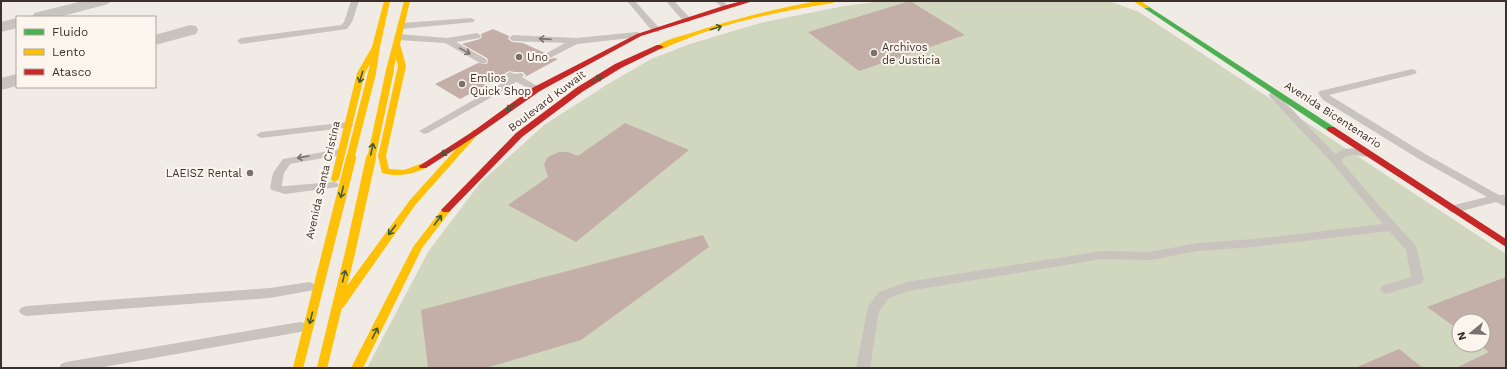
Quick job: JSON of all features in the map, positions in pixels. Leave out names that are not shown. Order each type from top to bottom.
[{"type":"main road","name":"Avenida Santa Cristina","points":[[332,189],[361,73],[376,47],[387,1]]},
{"type":"main road","points":[[322,368],[350,253],[390,70],[407,1]]},
{"type":"main road","name":"Boulevard Kuwait","points":[[298,368],[317,336],[413,202],[478,130],[537,89],[640,35],[687,20],[722,4],[750,1]]},
{"type":"main road","points":[[811,4],[822,1]]},
{"type":"main road","name":"Boulevard Kuwait","points":[[357,368],[418,247],[451,204],[519,135],[579,90],[611,70],[673,41],[737,21],[811,4],[834,1]]},
{"type":"main road","name":"Avenida Bicentenario","points":[[1136,1],[1258,79],[1506,244]]},
{"type":"main road","points":[[397,41],[402,66],[382,156],[383,168],[385,171],[395,174],[416,171],[478,130]]},
{"type":"main road","points":[[298,368],[372,73],[376,47]]},
{"type":"main road","name":"Avenida Santa Cristina","points":[[289,368],[318,250]]},
{"type":"street","points":[[44,16],[102,1]]},
{"type":"street","points":[[1,27],[16,23]]},
{"type":"street","points":[[156,40],[190,30]]},
{"type":"street","points":[[1,84],[16,80]]},
{"type":"lane","points":[[240,41],[344,27],[348,22],[355,1]]},
{"type":"lane","points":[[631,1],[656,30]]},
{"type":"lane","points":[[670,1],[687,20]]},
{"type":"lane","points":[[401,26],[471,20]]},
{"type":"lane","points":[[513,38],[576,41],[640,35]]},
{"type":"lane","points":[[397,41],[447,41],[477,36]]},
{"type":"lane","points":[[447,41],[483,61]]},
{"type":"lane","points":[[550,55],[576,41]]},
{"type":"lane","points":[[1412,72],[1323,93],[1326,98],[1423,157],[1503,199]]},
{"type":"lane","points":[[424,131],[496,91],[514,76],[537,89]]},
{"type":"lane","points":[[1258,79],[1337,162],[1373,206],[1412,248],[1418,280],[1386,289]]},
{"type":"lane","points":[[261,135],[348,126]]},
{"type":"lane","points":[[332,189],[286,190],[276,188],[276,180],[283,164],[287,161],[341,152]]},
{"type":"lane","points":[[1337,162],[1339,155],[1348,152],[1362,153],[1378,158]]},
{"type":"lane","points":[[1454,209],[1503,199]]},
{"type":"lane","points":[[863,368],[873,310],[884,295],[907,287],[1102,255],[1150,256],[1198,247],[1254,243],[1393,227]]},
{"type":"lane","points":[[26,311],[270,293],[310,286]]},
{"type":"lane","points":[[66,368],[300,327]]},
{"type":"green space","points":[[884,1],[1109,1],[1139,12],[1506,254],[1506,368],[367,368],[428,252],[480,183],[544,125],[608,84],[651,59],[690,44],[760,23],[844,6]]},
{"type":"building","name":"Archivos de Justicia","points":[[910,1],[965,35],[859,71],[808,32]]},
{"type":"building","name":"Uno","points":[[493,29],[509,36],[508,39],[512,42],[523,43],[545,53],[547,58],[558,59],[525,77],[526,75],[523,72],[509,71],[504,74],[504,76],[460,99],[435,84],[478,63],[487,64],[487,58],[462,44],[480,39],[482,37],[481,34]]},
{"type":"building","points":[[625,123],[689,150],[576,242],[508,205],[548,177],[544,164],[548,157],[559,152],[568,152],[578,156]]},
{"type":"building","points":[[703,235],[709,247],[581,340],[486,368],[428,368],[421,310]]},
{"type":"building","points":[[1506,277],[1506,368],[1456,368],[1487,353],[1491,353],[1491,313],[1451,313],[1451,324],[1427,307]]},
{"type":"building","points":[[1399,349],[1423,368],[1355,368]]},
{"type":"traffic: fast","points":[[1146,7],[1331,129]]},
{"type":"traffic: slow","points":[[335,179],[361,73],[376,47],[387,1]]},
{"type":"traffic: slow","points":[[407,1],[396,44],[402,66],[382,156],[385,171],[404,173],[423,166]]},
{"type":"traffic: slow","points":[[660,47],[685,37],[740,20],[786,9],[833,1]]},
{"type":"traffic: slow","points":[[1136,1],[1146,7]]},
{"type":"traffic: slow","points":[[390,70],[396,44]]},
{"type":"traffic: slow","points":[[372,73],[376,47]]},
{"type":"traffic: slow","points":[[322,368],[350,253],[390,70]]},
{"type":"traffic: slow","points":[[298,368],[372,73]]},
{"type":"traffic: slow","points":[[339,305],[413,202],[476,132]]},
{"type":"traffic: slow","points":[[357,368],[418,247],[446,210]]},
{"type":"traffic: jam","points":[[476,132],[537,89],[639,35],[725,7],[750,1]]},
{"type":"traffic: jam","points":[[446,210],[519,135],[579,90],[618,66],[660,47]]},
{"type":"traffic: jam","points":[[1331,129],[1506,244]]},
{"type":"traffic: jam","points":[[423,166],[472,134]]},
{"type":"place","name":"Archivos de Justicia","points":[[874,53]]},
{"type":"place","name":"Uno","points":[[519,57]]},
{"type":"place","name":"Emlios Quick Shop","points":[[462,84]]},
{"type":"place","name":"LAEISZ Rental","points":[[250,173]]}]
